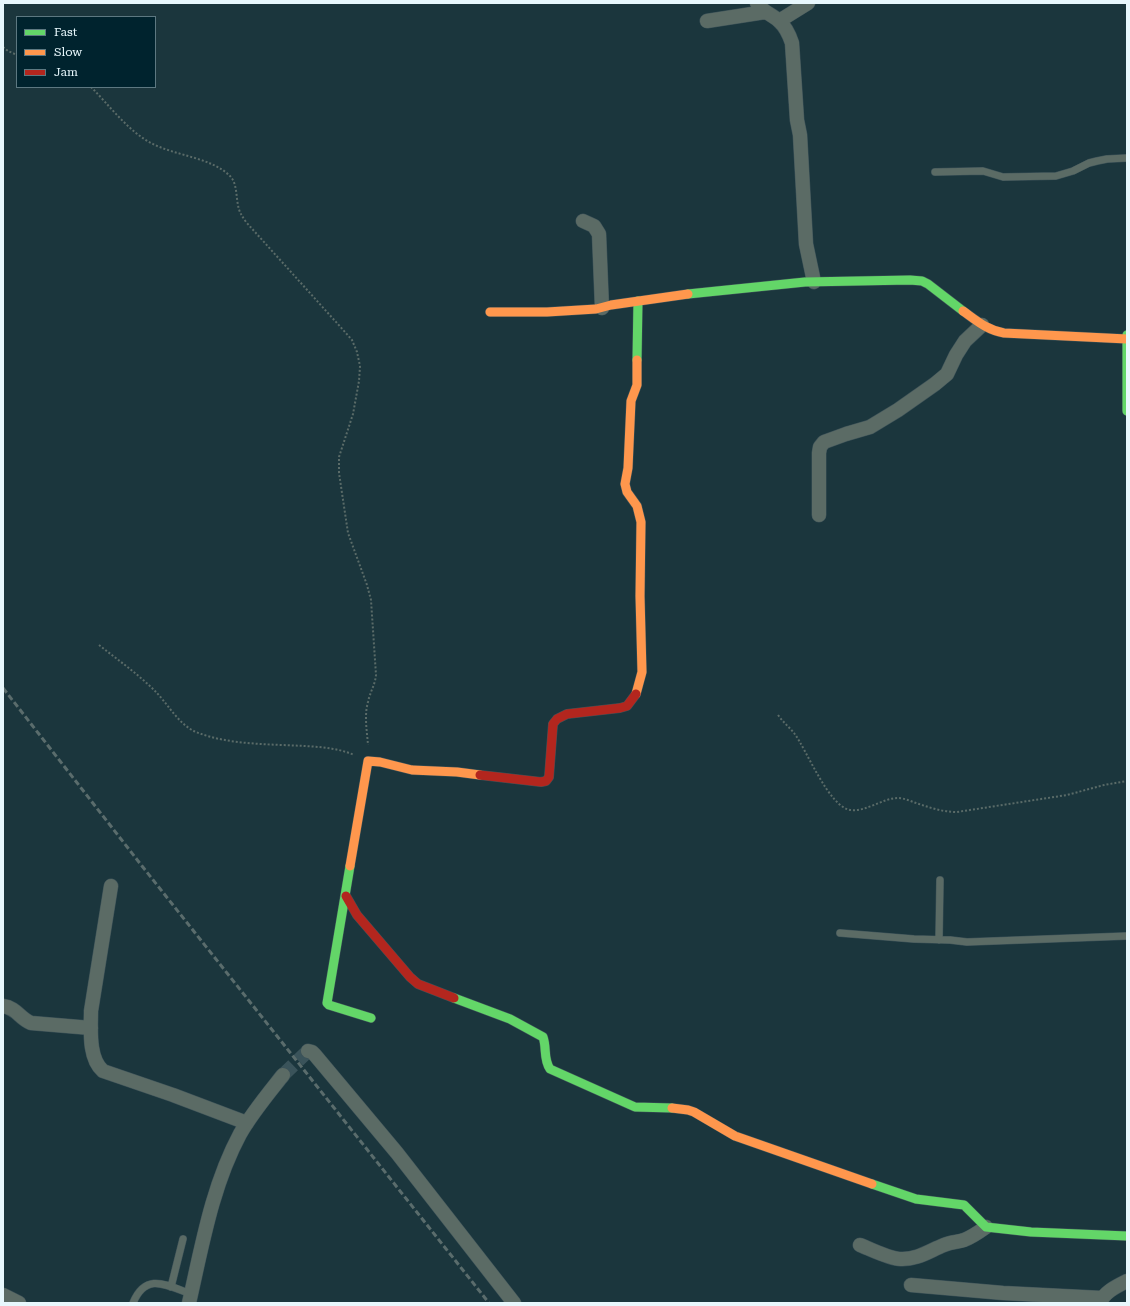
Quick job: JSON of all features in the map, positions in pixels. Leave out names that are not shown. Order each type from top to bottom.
[{"type":"main road","points":[[490,312],[547,312],[602,308],[638,301],[711,292],[814,282],[910,280],[922,281],[934,288],[982,325],[994,331],[1004,333],[1127,339]]},
{"type":"main road","points":[[371,1018],[329,1005],[327,1003],[369,760],[412,770],[457,772],[519,780],[546,781],[549,777],[551,735],[553,724],[557,719],[567,714],[620,708],[626,706],[637,693],[642,672],[640,596],[641,522],[637,506],[626,489],[625,480],[628,468],[631,401],[637,385],[638,301]]},
{"type":"main road","points":[[1127,335],[1127,411]]},
{"type":"main road","points":[[346,896],[357,915],[410,977],[418,984],[510,1019],[543,1037],[545,1041],[545,1060],[550,1069],[635,1107],[644,1109],[673,1108],[694,1112],[735,1136],[848,1176],[916,1199],[964,1205],[968,1207],[986,1227],[1031,1232],[1127,1236]]},
{"type":"street","points":[[779,21],[808,3]]},
{"type":"street","points":[[707,21],[761,7],[779,21],[790,35],[797,120],[800,135],[806,244],[814,282]]},
{"type":"street","points":[[583,221],[594,226],[599,234],[602,308]]},
{"type":"street","points":[[819,515],[819,453],[820,447],[824,442],[870,427],[898,410],[935,384],[947,374],[965,341],[982,325]]},
{"type":"street","points":[[111,886],[93,995],[91,1028],[93,1054],[98,1067],[103,1071],[173,1095],[247,1123]]},
{"type":"street","points":[[3,1006],[12,1008],[22,1018],[30,1023],[91,1028]]},
{"type":"street","points":[[308,1051],[315,1055],[397,1152],[514,1303]]},
{"type":"street","points":[[190,1299],[217,1187],[236,1142],[252,1114],[283,1075]]},
{"type":"street","points":[[860,1245],[894,1258],[911,1258],[921,1256],[949,1243],[964,1240],[986,1227]]},
{"type":"street","points":[[911,1285],[1101,1301],[1106,1294],[1127,1282]]},
{"type":"street","points":[[3,1295],[19,1303]]},
{"type":"lane","points":[[935,172],[983,171],[1003,177],[1056,176],[1069,173],[1097,161],[1127,158]]},
{"type":"lane","points":[[939,940],[940,880]]},
{"type":"lane","points":[[840,934],[968,942],[1127,936]]},
{"type":"lane","points":[[170,1287],[183,1239]]},
{"type":"lane","points":[[133,1303],[138,1292],[146,1285],[154,1283],[170,1287],[190,1299]]},
{"type":"path","points":[[3,46],[8,51],[16,55]]},
{"type":"path","points":[[92,88],[130,126],[153,144],[209,164],[222,170],[231,177],[234,182],[240,212],[246,222],[352,340],[357,352],[360,366],[359,381],[353,414],[339,457],[348,533],[367,585],[370,600],[376,675],[368,702],[366,715],[369,760],[337,749],[230,741],[212,738],[195,732],[184,725],[156,692],[139,676],[99,645]]},
{"type":"path","points":[[778,716],[794,733],[821,781],[840,805],[851,810],[861,809],[890,799],[898,798],[940,810],[957,812],[1067,795],[1104,785],[1127,781]]},
{"type":"tunnel","points":[[283,1075],[308,1051]]},
{"type":"railway","points":[[3,688],[142,866],[489,1303]]},
{"type":"traffic: fast","points":[[688,294],[805,282],[910,280],[922,281],[928,284],[963,311]]},
{"type":"traffic: fast","points":[[637,360],[638,301]]},
{"type":"traffic: fast","points":[[1127,335],[1127,411]]},
{"type":"traffic: fast","points":[[350,866],[327,1003],[329,1005],[371,1018]]},
{"type":"traffic: fast","points":[[454,998],[510,1019],[543,1037],[546,1057],[550,1069],[635,1107],[672,1108]]},
{"type":"traffic: fast","points":[[872,1184],[916,1199],[964,1205],[986,1227],[1031,1232],[1127,1236]]},
{"type":"traffic: slow","points":[[490,312],[547,312],[596,309],[611,305],[688,294]]},
{"type":"traffic: slow","points":[[963,311],[978,322],[998,332],[1127,339]]},
{"type":"traffic: slow","points":[[636,694],[642,672],[640,596],[641,522],[637,506],[627,492],[625,484],[628,468],[631,401],[637,385],[637,360]]},
{"type":"traffic: slow","points":[[350,866],[368,761],[380,762],[412,770],[457,772],[480,775]]},
{"type":"traffic: slow","points":[[672,1108],[694,1112],[735,1136],[872,1184]]},
{"type":"traffic: jam","points":[[480,775],[541,782],[546,781],[549,777],[553,724],[557,719],[567,714],[627,706],[636,694]]},
{"type":"traffic: jam","points":[[346,896],[357,915],[410,977],[418,984],[454,998]]}]
